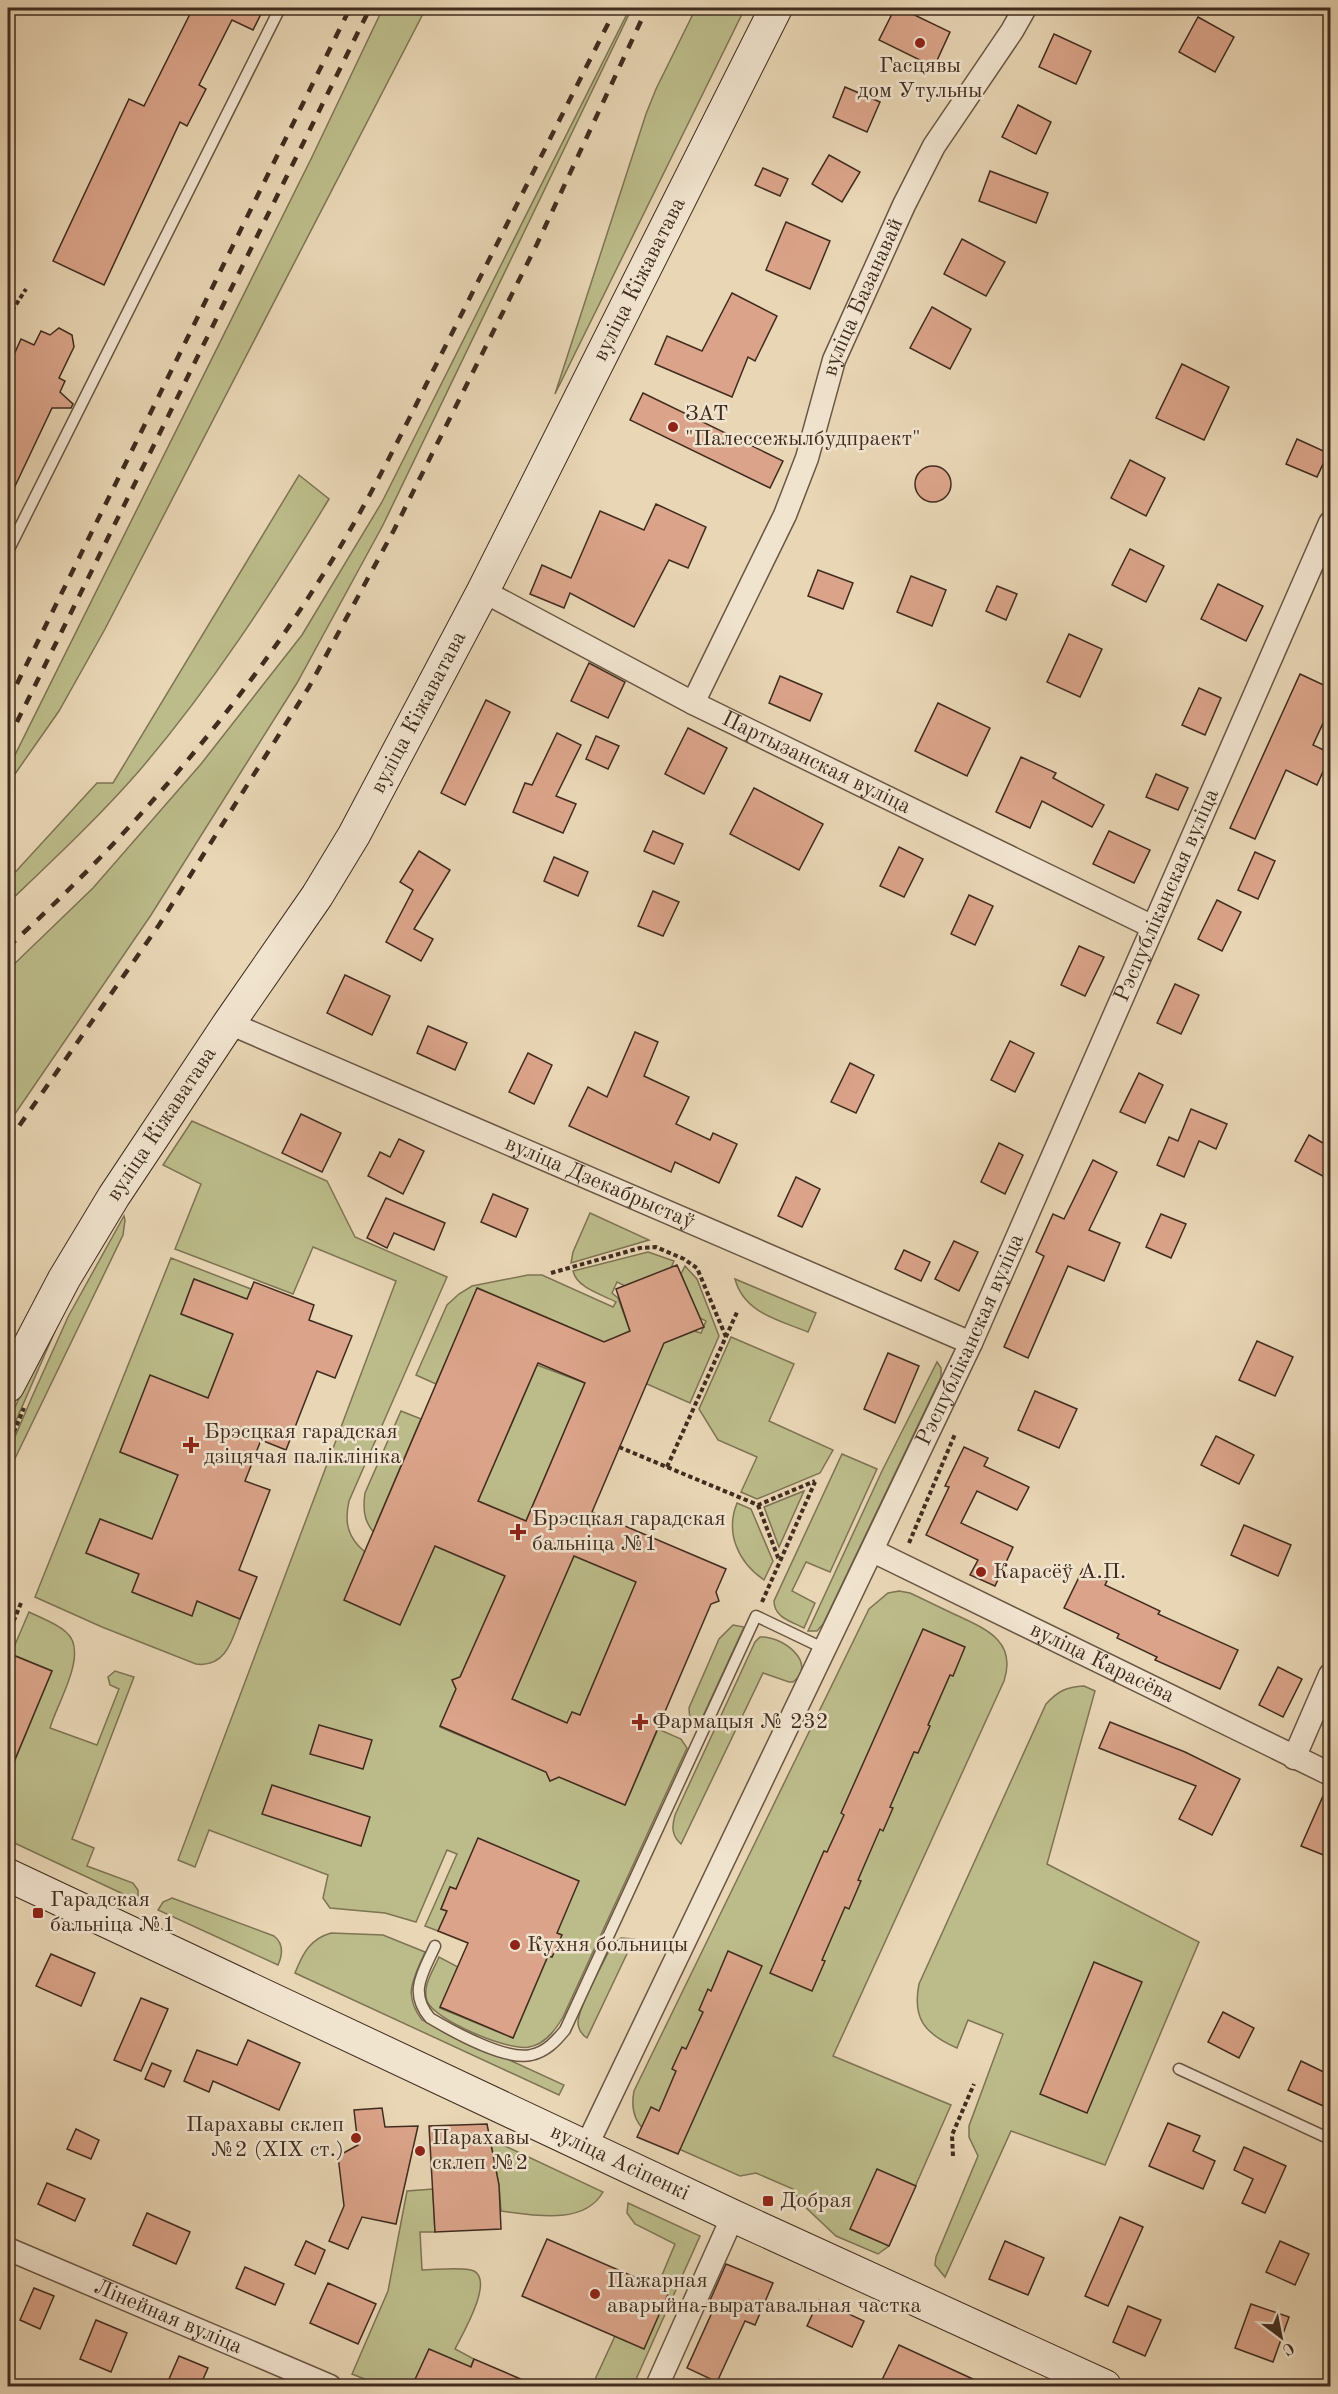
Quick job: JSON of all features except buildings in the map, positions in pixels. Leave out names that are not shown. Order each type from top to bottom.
[{"type":"main road","name":"вуліца Кіжаватава","points":[[8,1386],[40,1322],[89,1237],[228,1023],[329,876],[390,768],[483,591],[776,8]]},
{"type":"main road","name":"вуліца Асіпенкі","points":[[8,1875],[733,2216],[1105,2386]]},
{"type":"street","name":"вуліца Базанавай","points":[[693,703],[786,515],[807,458],[834,360],[904,206],[934,146],[1012,31],[1025,8]]},
{"type":"street","name":"Рэспубліканская вуліца","points":[[586,2147],[971,1343],[1330,523]]},
{"type":"street","name":"Партызанская вуліца","points":[[483,591],[693,703],[1153,927]]},
{"type":"street","name":"вуліца Дзекабрыстаў","points":[[228,1023],[971,1343]]},
{"type":"street","name":"вуліца Карасёва","points":[[873,1551],[1330,1774]]},
{"type":"street","points":[[1294,1758],[1330,1675]]},
{"type":"street","points":[[657,2386],[733,2216]]},
{"type":"street","name":"Лінейная вуліца","points":[[8,2249],[330,2386]]},
{"type":"lane","points":[[8,551],[280,8]]},
{"type":"lane","points":[[435,1946],[419,1982],[417,1995],[422,2008],[430,2018],[515,2056],[531,2056],[556,2041],[565,2030],[756,1616],[825,1649]]},
{"type":"lane","points":[[1179,2069],[1330,2139]]},
{"type":"path","points":[[8,317],[26,289]]},
{"type":"path","points":[[551,1273],[640,1248],[656,1247],[684,1259],[697,1268],[726,1337]]},
{"type":"path","points":[[667,1467],[738,1310]]},
{"type":"path","points":[[619,1447],[758,1505],[815,1481],[756,1616]]},
{"type":"path","points":[[758,1505],[780,1560]]},
{"type":"path","points":[[8,1635],[21,1603]]},
{"type":"path","points":[[953,2156],[952,2134],[974,2084]]},
{"type":"green space","points":[[383,8],[426,8],[105,629],[59,711],[8,784],[8,769],[312,157]]},
{"type":"green space","points":[[632,8],[383,525],[297,683],[151,915],[8,1124],[8,970],[93,888],[201,764],[302,635],[382,502]]},
{"type":"green space","points":[[696,8],[745,8],[555,394],[646,114]]},
{"type":"green space","points":[[299,475],[329,499],[239,639],[191,706],[139,771],[92,822],[8,903],[8,880],[97,783],[113,783]]},
{"type":"green space","points":[[192,1121],[327,1181],[355,1237],[447,1277],[349,1501],[347,1516],[351,1536],[365,1552],[435,1546],[505,1576],[460,1677],[452,1680],[456,1689],[440,1727],[546,1772],[550,1781],[559,1777],[625,1805],[658,1729],[681,1739],[687,1748],[563,2017],[549,2036],[535,2045],[519,2047],[490,2040],[443,2017],[427,2001],[427,1984],[439,1957],[458,1967],[440,2008],[513,2038],[557,1933],[450,1887],[441,1909],[447,1911],[438,1931],[425,1926],[457,1854],[447,1850],[416,1922],[385,1913],[330,1908],[323,1898],[328,1875],[209,1830],[195,1867],[178,1860],[396,1281],[313,1247],[293,1294],[175,1249],[201,1184],[163,1165]]},
{"type":"green space","points":[[590,1213],[649,1240],[571,1263],[573,1252]]},
{"type":"green space","points":[[124,1216],[123,1235],[8,1473],[8,1453],[68,1317]]},
{"type":"green space","points":[[98,1247],[62,1315],[8,1439],[8,1423],[39,1354]]},
{"type":"green space","points":[[648,1252],[674,1261],[671,1268],[625,1286],[617,1282],[612,1293],[618,1298],[635,1345],[614,1346],[611,1339],[604,1342],[478,1288],[436,1384],[416,1375],[447,1305],[472,1286],[528,1275],[542,1275],[613,1307],[616,1302],[584,1286],[575,1277],[573,1271]]},
{"type":"green space","points":[[171,1258],[251,1289],[247,1300],[194,1279],[181,1314],[233,1334],[208,1398],[150,1376],[120,1452],[178,1475],[154,1537],[152,1539],[100,1519],[86,1553],[139,1574],[132,1592],[191,1615],[197,1601],[240,1619],[226,1651],[214,1662],[206,1664],[196,1664],[102,1627],[35,1597]]},
{"type":"green space","points":[[685,1266],[697,1279],[719,1336],[690,1403],[647,1384],[646,1350],[694,1331],[701,1333],[706,1321],[700,1318],[681,1274]]},
{"type":"green space","points":[[735,1279],[816,1313],[808,1332],[754,1308],[740,1291]]},
{"type":"green space","points":[[731,1337],[794,1364],[769,1421],[833,1450],[820,1473],[757,1499],[741,1492],[757,1457],[718,1440],[699,1409]]},
{"type":"green space","points":[[937,1362],[941,1368],[941,1377],[823,1624],[817,1631],[808,1631],[882,1471]]},
{"type":"green space","points":[[537,1365],[585,1383],[526,1521],[478,1501]]},
{"type":"green space","points":[[401,1411],[421,1419],[377,1522],[408,1535],[380,1539],[371,1529],[366,1518],[365,1493]]},
{"type":"green space","points":[[842,1454],[877,1469],[830,1572],[806,1562],[792,1591],[815,1603],[804,1628],[780,1615],[774,1601]]},
{"type":"green space","points":[[804,1491],[779,1547],[764,1507]]},
{"type":"green space","points":[[737,1503],[751,1509],[773,1561],[764,1580],[747,1565],[736,1546],[732,1525]]},
{"type":"green space","points":[[574,1555],[637,1581],[580,1715],[567,1723],[512,1699]]},
{"type":"green space","points":[[899,1591],[910,1593],[988,1631],[1002,1646],[1007,1667],[1004,1681],[833,2056],[951,2105],[889,2246],[878,2254],[836,2236],[800,2202],[793,2189],[756,2173],[740,2176],[654,2138],[643,2129],[636,2118],[633,2099],[634,2091],[869,1609],[888,1593]]},
{"type":"green space","points":[[29,1612],[66,1632],[75,1652],[70,1678],[50,1728],[97,1745],[119,1689],[110,1685],[108,1677],[115,1671],[134,1677],[72,1839],[94,1848],[87,1866],[133,1883],[138,1890],[138,1901],[8,1840],[8,1777],[52,1671],[11,1654]]},
{"type":"green space","points":[[733,1625],[744,1627],[698,1727],[690,1721],[689,1708],[719,1639]]},
{"type":"green space","points":[[760,1637],[787,1645],[800,1659],[802,1667],[800,1675],[793,1682],[789,1682],[763,1673],[681,1844],[673,1830],[675,1815],[755,1642]]},
{"type":"green space","points":[[1084,1686],[1095,1691],[1047,1864],[1199,1942],[1105,2165],[1011,2131],[945,2277],[935,2265],[936,2257],[978,2156],[969,2137],[969,2126],[1003,2034],[968,2020],[957,2048],[946,2043],[923,2024],[917,2007],[919,1984],[1046,1704],[1063,1690]]},
{"type":"green space","points":[[172,1898],[274,1936],[280,1942],[282,1949],[278,1965],[158,1910],[163,1902]]},
{"type":"green space","points":[[331,1933],[383,1935],[425,1952],[414,1978],[411,1994],[412,2002],[422,2020],[564,2085],[559,2095],[295,1973],[312,1943]]},
{"type":"green space","points":[[621,1938],[634,1939],[587,2038],[579,2029],[579,2015],[612,1945]]},
{"type":"green space","points":[[490,2139],[603,2192],[594,2203],[571,2214],[542,2216],[501,2211],[499,2185]]},
{"type":"green space","points":[[433,2189],[435,2232],[420,2232],[422,2270],[463,2269],[474,2271],[479,2277],[479,2296],[475,2308],[455,2349],[474,2359],[462,2386],[382,2386],[352,2374],[388,2291],[407,2191]]},
{"type":"green space","points":[[628,2203],[700,2236],[633,2386],[592,2386],[615,2336],[657,2287],[675,2244],[635,2224],[627,2213]]},
{"type":"railway","points":[[8,702],[350,8]]},
{"type":"railway","points":[[8,740],[370,8]]},
{"type":"railway","points":[[8,947],[52,906],[136,820],[214,728],[251,680],[319,581],[385,466],[616,8]]},
{"type":"railway","points":[[8,1142],[159,925],[309,687],[394,530],[537,244],[647,8]]},
{"type":"place","name":"Гасцявы дом Утульны","points":[[920,43]]},
{"type":"place","name":"ЗАТ \"Палессежылбудпраект\"","points":[[673,427]]},
{"type":"place","name":"Брэсцкая гарадская дзіцячая паліклініка","points":[[191,1445]]},
{"type":"place","name":"Брэсцкая гарадская бальніца №1","points":[[518,1532]]},
{"type":"place","name":"Карасёў А.П.","points":[[981,1572]]},
{"type":"place","name":"Фармацыя № 232","points":[[640,1722]]},
{"type":"place","name":"Гарадская бальніца №1","points":[[38,1913]]},
{"type":"place","name":"Кухня больницы","points":[[515,1945]]},
{"type":"place","name":"Парахавы склеп №2 (XIX ст.)","points":[[356,2138]]},
{"type":"place","name":"Парахавы склеп №2","points":[[420,2151]]},
{"type":"place","name":"Добрая","points":[[768,2201]]},
{"type":"place","name":"Пажарная аварыйна-выратавальная частка","points":[[595,2294]]}]
